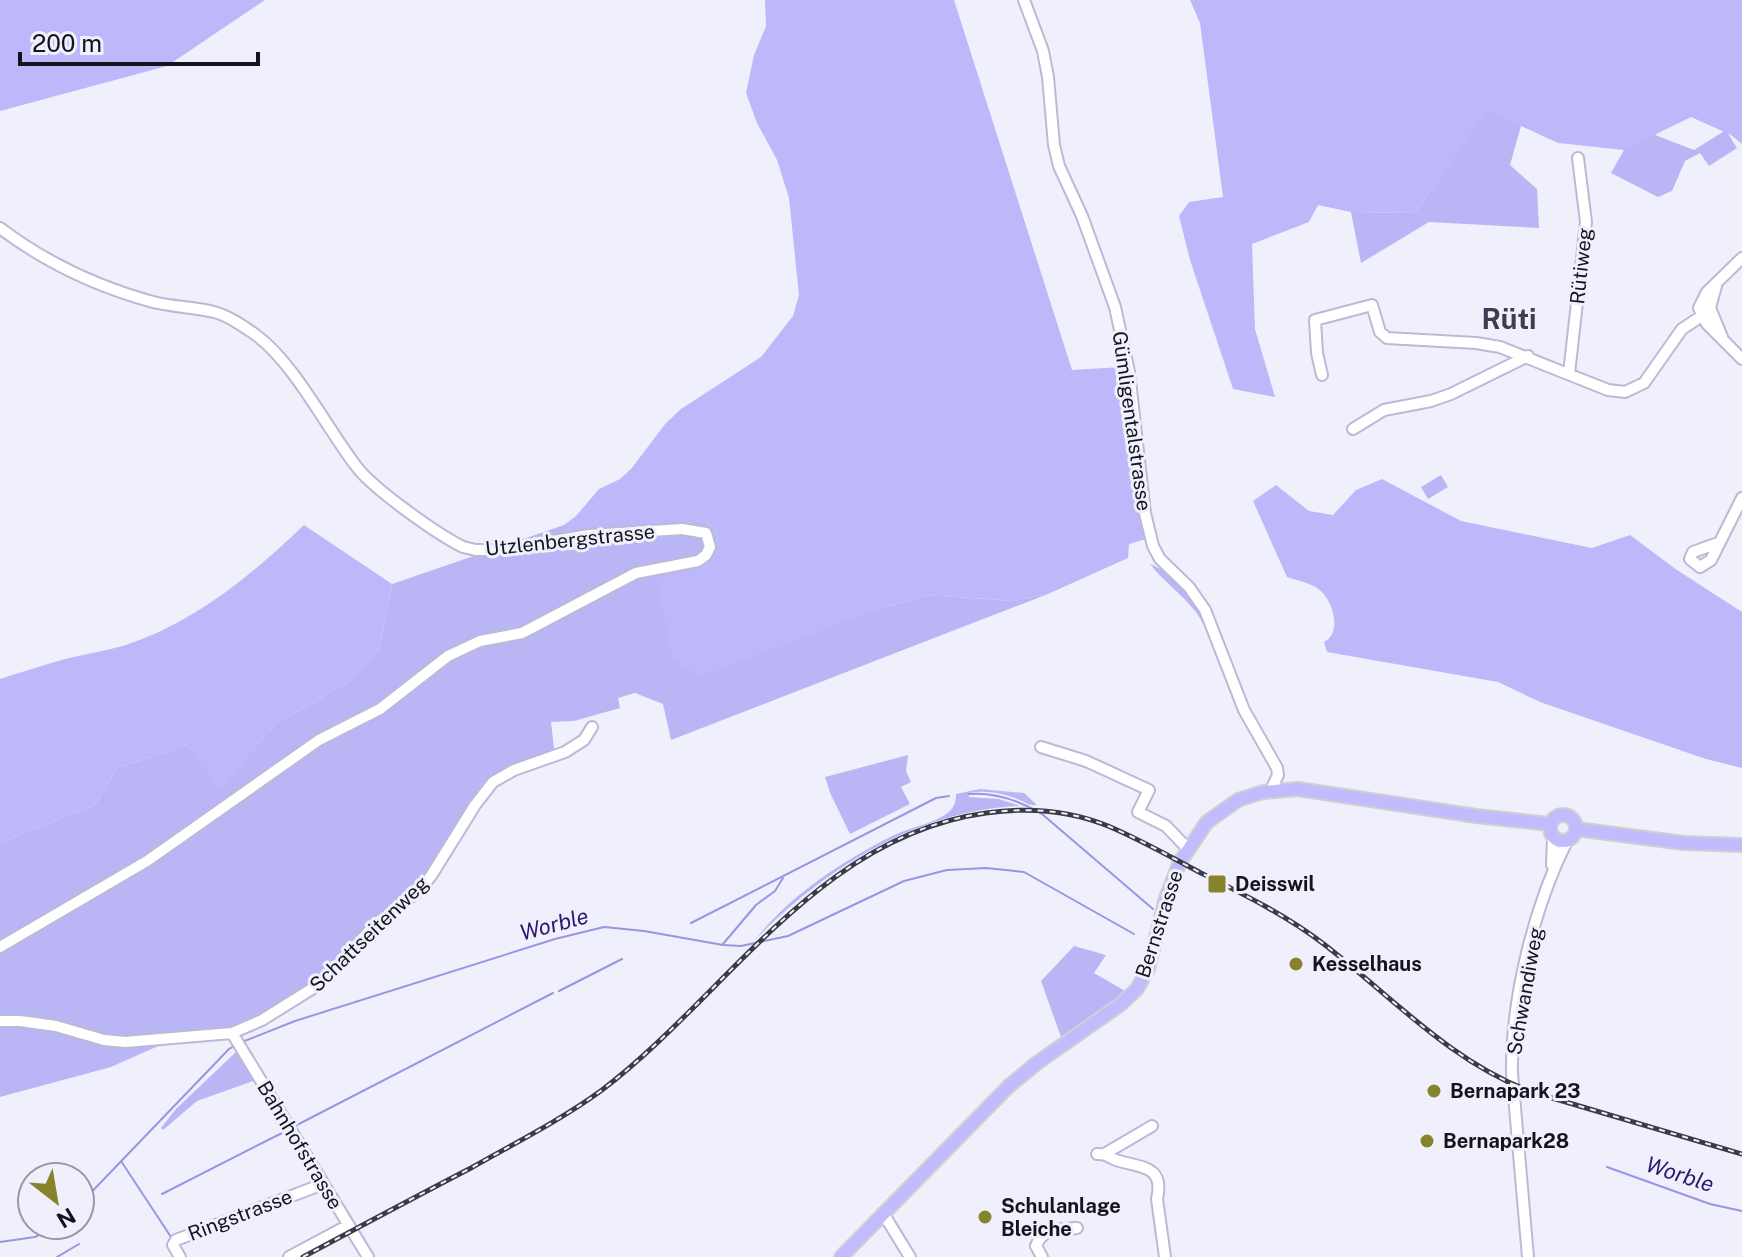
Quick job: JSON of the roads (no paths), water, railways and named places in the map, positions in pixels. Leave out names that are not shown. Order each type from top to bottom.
[{"type":"main road","name":"Bernstrasse","points":[[841,1257],[1009,1086],[1137,989],[1148,969],[1171,883],[1187,848],[1207,822],[1222,809],[1246,797],[1271,790],[1291,789],[1550,824],[1557,816],[1564,815],[1574,821],[1576,829],[1684,843],[1742,845]]},
{"type":"main road","points":[[1550,824],[1553,838],[1560,841],[1567,841],[1576,829]]},
{"type":"street","name":"Gümligentalstrasse","points":[[1024,0],[1043,51],[1059,166],[1082,216],[1115,307],[1129,372],[1145,513],[1153,546],[1160,559],[1189,587],[1205,610],[1244,710],[1278,773],[1290,783],[1291,789]]},
{"type":"street","name":"Rütiweg","points":[[1569,374],[1586,232],[1578,158]]},
{"type":"street","name":"Utzlenbergstrasse","points":[[0,228],[24,246],[95,282],[156,303],[213,312],[259,337],[292,374],[364,476],[463,547],[498,550],[590,535],[682,529],[706,533],[710,543],[709,551],[698,561],[636,573],[522,633],[480,641],[456,651],[380,709],[319,740],[147,861],[0,947]]},
{"type":"street","points":[[1742,258],[1700,302],[1723,339],[1742,359]]},
{"type":"street","points":[[1322,375],[1315,320],[1372,305],[1380,332],[1387,338],[1476,343],[1511,350],[1612,391],[1625,392],[1636,389],[1646,381],[1682,329],[1706,313]]},
{"type":"street","points":[[1353,429],[1384,410],[1451,394],[1528,356]]},
{"type":"street","points":[[1718,543],[1742,498]]},
{"type":"street","name":"Schattseitenweg","points":[[234,1035],[318,985],[377,923],[416,893],[431,876],[493,782],[514,770],[565,752],[584,740],[592,727]]},
{"type":"street","points":[[1041,747],[1086,761],[1149,790],[1138,812],[1166,826],[1187,848]]},
{"type":"street","points":[[1271,790],[1278,773]]},
{"type":"street","name":"Schwandiweg","points":[[1552,871],[1553,838]]},
{"type":"street","name":"Schwandiweg","points":[[1528,1257],[1513,1060],[1523,981],[1540,910],[1552,871],[1567,841]]},
{"type":"street","points":[[0,1021],[56,1026],[104,1040],[125,1042],[234,1035]]},
{"type":"street","name":"Bahnhofstrasse","points":[[234,1035],[368,1257]]},
{"type":"street","points":[[1152,1126],[1101,1154],[1148,1167],[1155,1175],[1165,1257]]},
{"type":"street","name":"Ringstrasse","points":[[180,1257],[173,1245],[176,1240],[323,1184]]},
{"type":"street","points":[[883,1213],[910,1257]]},
{"type":"street","points":[[289,1257],[349,1225]]},
{"type":"street","points":[[1042,1257],[1036,1246],[1046,1232],[1077,1228]]},
{"type":"waterway","points":[[969,794],[1007,798],[1042,814],[1153,909]]},
{"type":"waterway","points":[[691,923],[936,798],[949,796]]},
{"type":"waterway","name":"Worble","points":[[242,1042],[295,1021],[555,939],[604,927],[741,946],[788,936],[904,881],[947,870],[986,868],[1024,872],[1134,934]]},
{"type":"waterway","points":[[723,944],[756,905],[775,891],[783,878]]},
{"type":"waterway","points":[[559,991],[622,959]]},
{"type":"waterway","points":[[295,1126],[553,993]]},
{"type":"waterway","name":"Worble","points":[[96,1187],[236,1045]]},
{"type":"waterway","points":[[162,1194],[284,1132]]},
{"type":"waterway","points":[[121,1161],[171,1237]]},
{"type":"waterway","name":"Worble","points":[[1607,1167],[1710,1204],[1742,1211]]},
{"type":"waterway","name":"Worble","points":[[0,1242],[16,1240]]},
{"type":"waterway","points":[[57,1257],[79,1244]]},
{"type":"railway","points":[[303,1257],[471,1168],[602,1090],[647,1052],[778,924],[824,886],[873,853],[926,828],[1002,811],[1048,811],[1078,816],[1108,826],[1248,897],[1310,934],[1423,1027],[1475,1064],[1503,1079],[1532,1092],[1742,1154]]},
{"type":"place","name":"Deisswil","points":[[1217,884]]},
{"type":"place","name":"Kesselhaus","points":[[1296,964]]},
{"type":"place","name":"Bernapark 23","points":[[1434,1091]]},
{"type":"place","name":"Bernapark28","points":[[1427,1141]]},
{"type":"place","name":"Schulanlage Bleiche","points":[[985,1217]]},
{"type":"district","name":"Rüti","points":[[1509,318]]}]
